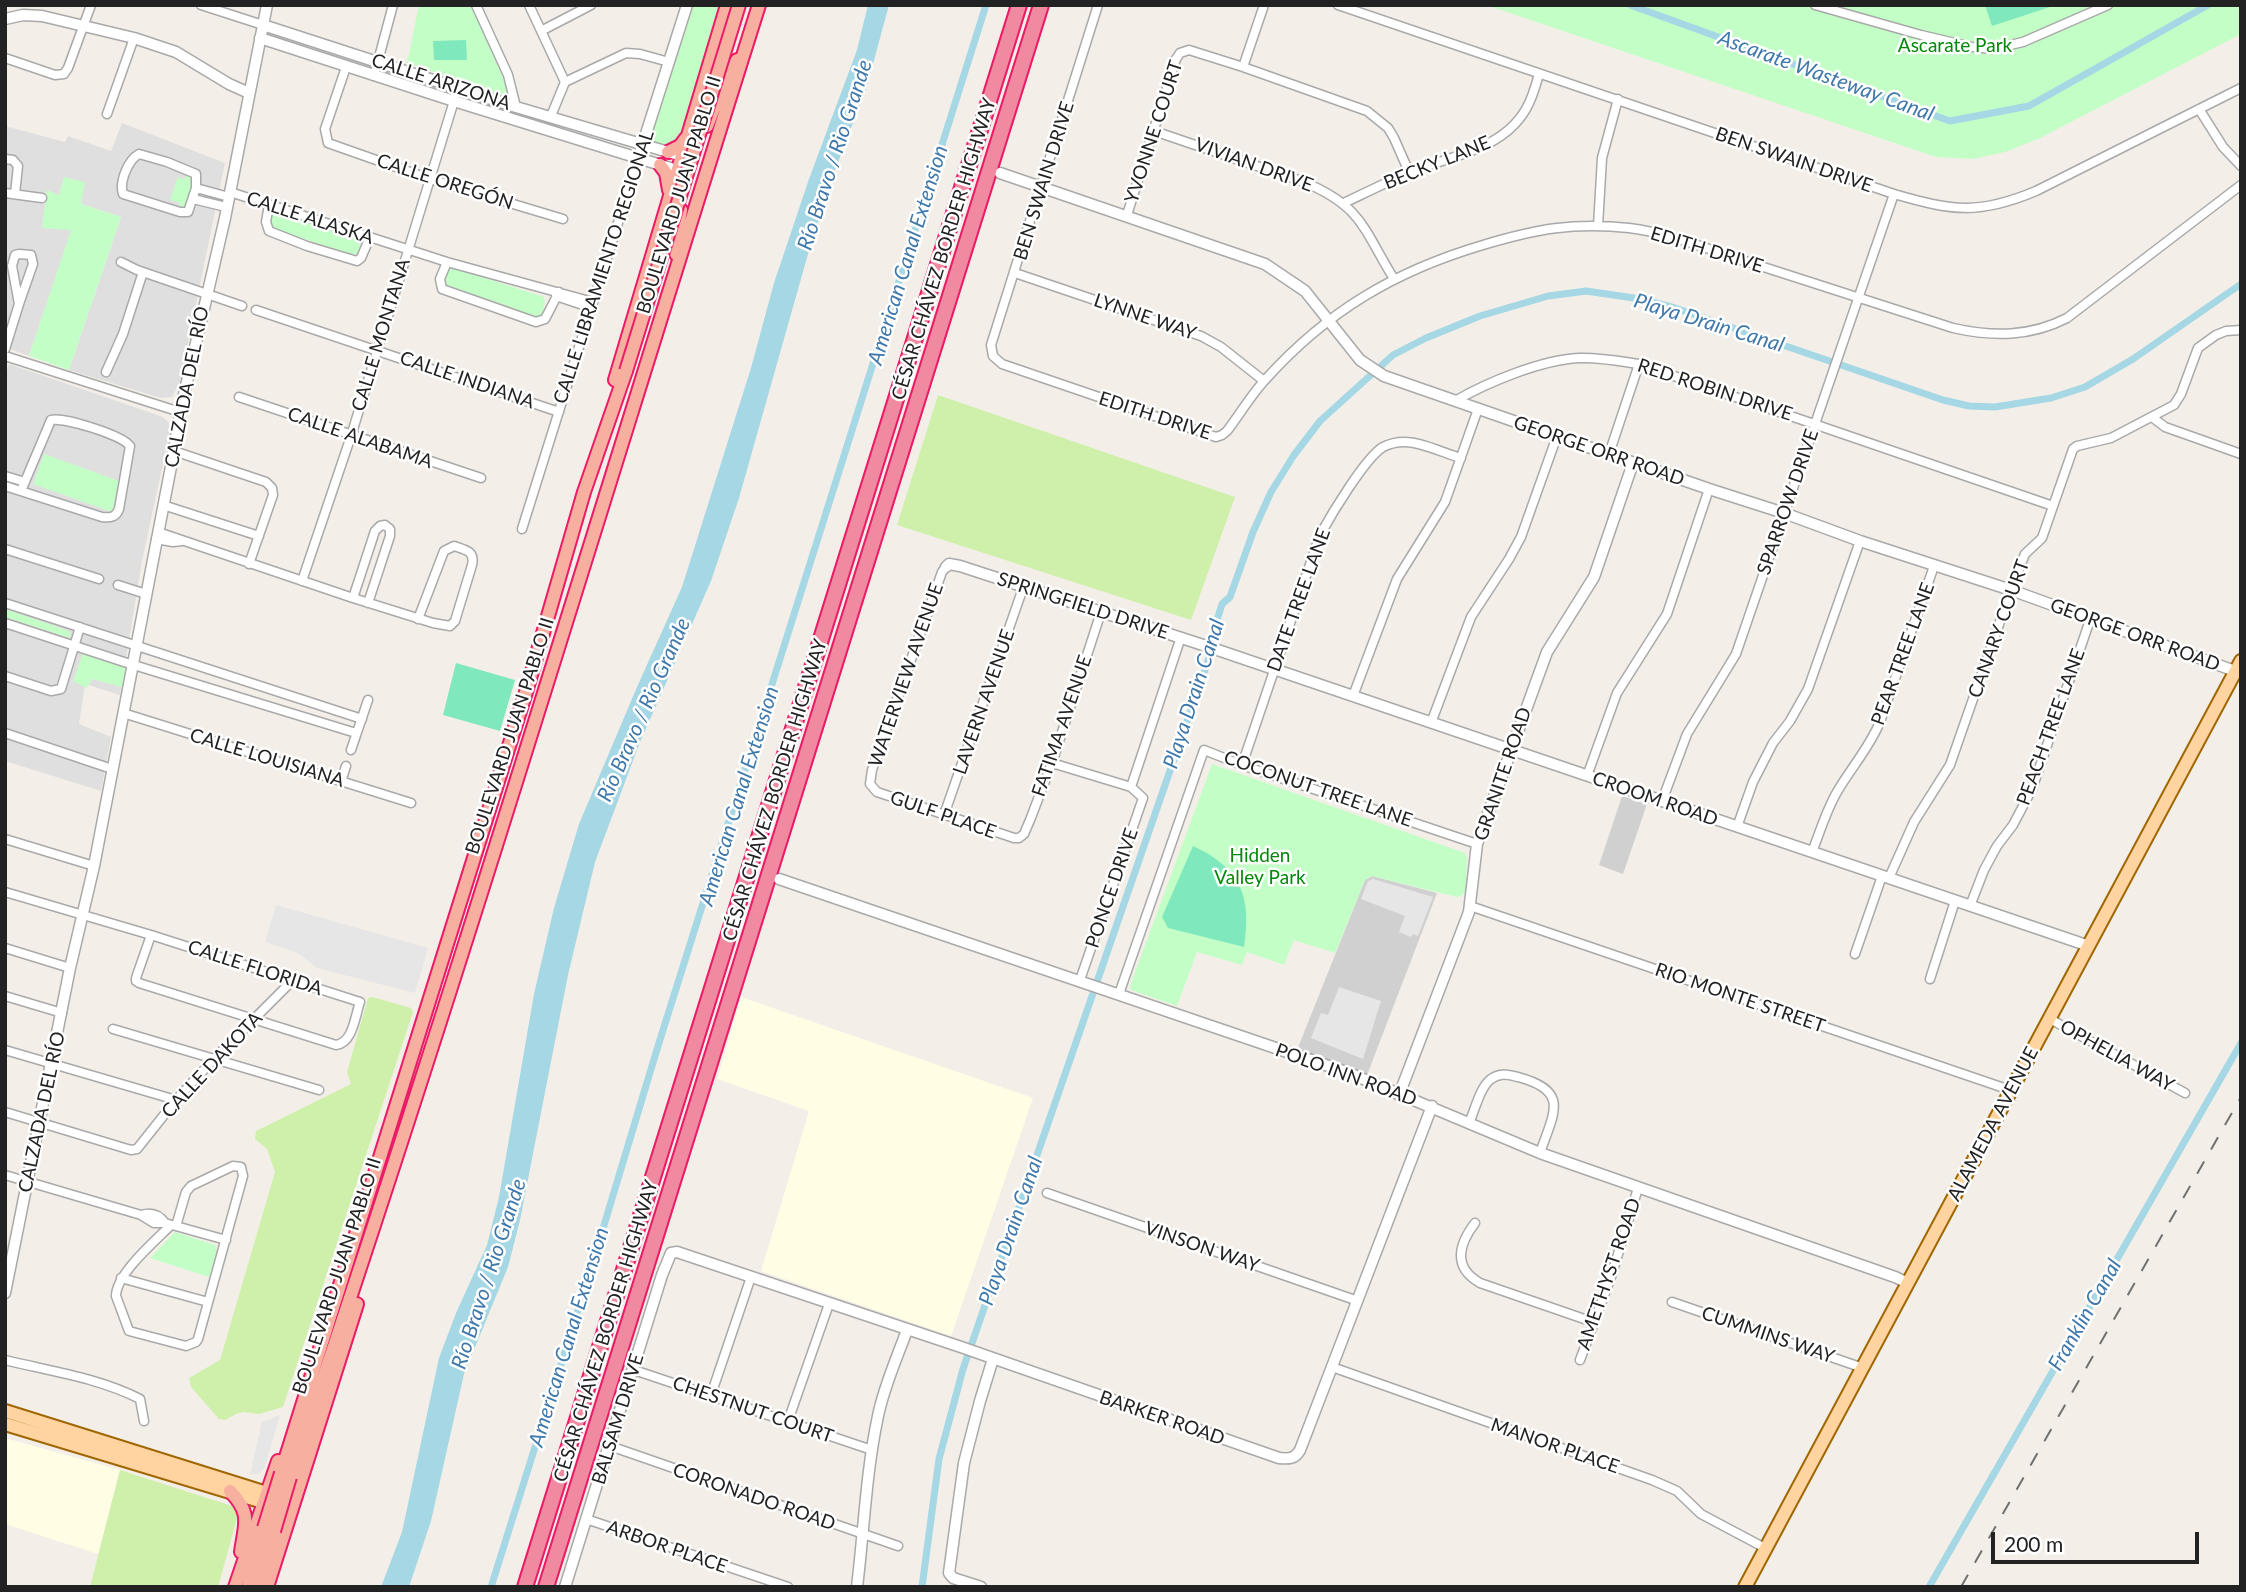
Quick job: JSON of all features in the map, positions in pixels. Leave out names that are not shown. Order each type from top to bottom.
[{"type":"highway","points":[[584,492],[727,5]]},
{"type":"highway","name":"BOULEVARD JUAN PABLO II","points":[[287,1474],[352,1248],[526,692],[584,492],[626,371],[739,5]]},
{"type":"highway","name":"BOULEVARD JUAN PABLO II","points":[[287,1474],[369,1242],[518,779],[759,5]]},
{"type":"highway","name":"CÉSAR CHÁVEZ BORDER HIGHWAY","points":[[525,1587],[1020,5]]},
{"type":"highway","name":"CÉSAR CHÁVEZ BORDER HIGHWAY","points":[[546,1587],[1041,5]]},
{"type":"highway","points":[[682,164],[695,157],[726,77],[746,45]]},
{"type":"highway","points":[[668,152],[680,146],[688,134]]},
{"type":"highway","points":[[677,265],[676,238],[689,178],[682,164]]},
{"type":"highway","points":[[660,165],[668,178],[667,202]]},
{"type":"highway","points":[[248,1587],[287,1474],[362,1287],[369,1242]]},
{"type":"highway","points":[[240,1569],[292,1506],[287,1474],[322,1319],[352,1248]]},
{"type":"highway","points":[[267,1587],[269,1531],[265,1498],[287,1474]]},
{"type":"highway","points":[[230,1491],[246,1514],[240,1569],[235,1587]]},
{"type":"highway","points":[[257,1587],[269,1531]]},
{"type":"main road","name":"ALAMEDA AVENUE","points":[[1745,1587],[2238,666]]},
{"type":"main road","points":[[5,1411],[292,1506]]},
{"type":"main road","points":[[5,1424],[230,1491],[265,1498]]},
{"type":"street","points":[[5,58],[55,75],[64,74],[91,5]]},
{"type":"street","name":"CALLE ARIZONA","points":[[201,5],[516,107],[668,152],[682,164]]},
{"type":"street","name":"CALZADA DEL RÍO","points":[[5,1293],[10,1236],[28,1182],[113,769],[180,412],[228,199],[267,5]]},
{"type":"street","points":[[374,76],[393,5]]},
{"type":"street","points":[[476,5],[508,75],[516,107]]},
{"type":"street","points":[[529,5],[565,82]]},
{"type":"street","name":"CALLE LIBRAMIENTO REGIONAL","points":[[523,529],[687,5]]},
{"type":"street","name":"BEN SWAIN DRIVE","points":[[993,356],[992,345],[1098,5]]},
{"type":"street","points":[[1264,5],[1243,67],[1367,111],[1388,128],[1409,172]]},
{"type":"street","name":"BEN SWAIN DRIVE","points":[[1338,5],[1895,194],[1951,208],[1988,207],[2008,203],[2241,88]]},
{"type":"street","points":[[1815,5],[1921,35],[1993,49],[2023,42],[2108,5]]},
{"type":"street","points":[[541,31],[586,6]]},
{"type":"street","points":[[5,19],[32,15],[134,38],[176,52],[229,84],[250,93]]},
{"type":"street","points":[[107,114],[134,38]]},
{"type":"street","name":"CALLE ARIZONA","points":[[260,38],[638,159],[660,165],[682,164]]},
{"type":"street","name":"YVONNE COURT","points":[[1127,215],[1176,59],[1184,51],[1194,50],[1243,67]]},
{"type":"street","points":[[551,116],[565,82],[626,53],[669,62]]},
{"type":"street","name":"CALLE OREGÓN","points":[[346,67],[325,129],[324,135],[328,144],[430,179],[563,219]]},
{"type":"street","name":"BECKY LANE","points":[[1344,203],[1409,172],[1479,148],[1507,131],[1526,109],[1539,74]]},
{"type":"street","name":"CALLE MONTANA","points":[[302,581],[351,436],[458,88]]},
{"type":"street","points":[[1598,226],[1602,158],[1618,99]]},
{"type":"street","points":[[2199,109],[2223,147],[2241,166]]},
{"type":"street","name":"VIVIAN DRIVE","points":[[1154,131],[1304,182],[1344,203],[1370,234],[1394,279]]},
{"type":"street","points":[[139,154],[194,172],[197,177],[193,199],[188,212],[180,212],[126,196],[121,185],[131,161],[139,154]]},
{"type":"street","points":[[5,159],[13,160],[18,166],[16,194]]},
{"type":"street","name":"GEORGE ORR ROAD","points":[[1000,173],[1271,267],[1305,291],[1354,354],[1379,373],[1860,541],[2011,590],[2090,620],[2238,666]]},
{"type":"street","name":"EDITH DRIVE","points":[[993,356],[1002,364],[1216,437],[1223,435],[1264,381],[1294,351],[1357,300],[1394,279],[1459,252],[1524,233],[1565,226],[1598,226],[1654,232],[1971,332],[2001,335],[2035,331],[2056,324],[2084,306],[2241,185]]},
{"type":"street","name":"CALLE ALASKA","points":[[196,188],[228,199]]},
{"type":"street","points":[[5,193],[42,198]]},
{"type":"street","name":"SPARROW DRIVE","points":[[1662,801],[1687,734],[1736,654],[1895,194]]},
{"type":"street","name":"CALLE ALASKA","points":[[193,199],[228,199],[269,205],[592,305]]},
{"type":"street","points":[[269,205],[266,222],[269,231],[319,250],[357,261],[370,237]]},
{"type":"street","points":[[5,349],[33,264],[32,257],[27,254],[17,254],[12,259],[19,304]]},
{"type":"street","points":[[121,261],[143,272],[242,306]]},
{"type":"street","points":[[447,262],[440,279],[442,289],[536,322],[545,319],[556,294]]},
{"type":"street","points":[[106,372],[123,334],[143,272]]},
{"type":"street","name":"LYNNE WAY","points":[[1015,273],[1201,336],[1221,346],[1264,381]]},
{"type":"street","name":"CALLE INDIANA","points":[[256,310],[559,412]]},
{"type":"street","name":"CANARY COURT","points":[[1855,954],[1885,877],[1914,822],[1951,765],[2011,590],[2025,554],[2042,538],[2074,447],[2111,438],[2174,405],[2198,348],[2223,332],[2241,330]]},
{"type":"street","points":[[5,356],[180,412]]},
{"type":"street","name":"RED ROBIN DRIVE","points":[[1455,401],[1486,385],[1564,360],[1592,358],[1639,364],[2053,506]]},
{"type":"street","points":[[1609,454],[1639,364]]},
{"type":"street","name":"CALLE ALABAMA","points":[[239,397],[481,478]]},
{"type":"street","points":[[1353,696],[1397,579],[1442,510],[1478,409]]},
{"type":"street","points":[[2152,417],[2165,427],[2241,454]]},
{"type":"street","points":[[5,486],[103,517],[111,518],[119,509],[130,446],[120,438],[62,419],[51,420],[21,491]]},
{"type":"street","points":[[1431,723],[1471,617],[1521,537],[1557,436]]},
{"type":"street","name":"DATE TREE LANE","points":[[1242,765],[1320,535],[1336,506],[1382,448],[1401,442],[1414,443],[1461,458]]},
{"type":"street","points":[[174,451],[266,482],[272,488],[249,564]]},
{"type":"street","name":"GRANITE ROAD","points":[[1399,1095],[1470,906],[1478,844],[1547,652],[1594,577],[1633,463]]},
{"type":"street","points":[[5,476],[25,482]]},
{"type":"street","points":[[1587,776],[1618,693],[1667,614],[1709,489]]},
{"type":"street","points":[[163,505],[258,536]]},
{"type":"street","points":[[353,598],[376,531],[385,525],[390,529],[390,536],[368,603]]},
{"type":"street","points":[[157,536],[174,536],[249,564],[418,619],[447,626],[456,621],[473,560],[471,553],[454,547],[444,551],[418,619]]},
{"type":"street","points":[[1737,827],[1753,782],[1773,743],[1790,721],[1808,689],[1860,541]]},
{"type":"street","points":[[5,549],[99,579]]},
{"type":"street","name":"SPRINGFIELD DRIVE","points":[[946,567],[952,564],[960,566],[1221,651]]},
{"type":"street","name":"PEAR TREE LANE","points":[[1812,852],[1835,796],[1868,746],[1880,722],[1934,566]]},
{"type":"street","name":"WATERVIEW AVENUE","points":[[870,784],[872,770],[946,567]]},
{"type":"street","points":[[118,585],[146,594]]},
{"type":"street","name":"LAVERN AVENUE","points":[[944,815],[1023,588]]},
{"type":"street","points":[[5,603],[362,719]]},
{"type":"street","name":"FATIMA AVENUE","points":[[1019,838],[1024,834],[1052,762],[1101,612]]},
{"type":"street","name":"PEACH TREE LANE","points":[[1970,906],[1984,870],[2032,789],[2090,620]]},
{"type":"street","points":[[5,623],[356,733]]},
{"type":"street","points":[[5,676],[58,691],[63,686],[80,627]]},
{"type":"street","points":[[1052,762],[1131,787],[1181,637]]},
{"type":"street","name":"CROOM ROAD","points":[[1221,651],[2089,946]]},
{"type":"street","points":[[237,697],[241,681]]},
{"type":"street","points":[[351,750],[368,700]]},
{"type":"street","name":"CALLE LOUISIANA","points":[[123,713],[411,803]]},
{"type":"street","points":[[5,733],[113,769]]},
{"type":"street","name":"COCONUT TREE LANE","points":[[1119,994],[1202,752],[1205,750],[1242,765],[1478,844]]},
{"type":"street","points":[[341,782],[346,766]]},
{"type":"street","name":"GULF PLACE","points":[[870,784],[877,792],[1019,838]]},
{"type":"street","name":"PONCE DRIVE","points":[[1083,981],[1142,802],[1142,796],[1131,787]]},
{"type":"street","points":[[5,839],[93,866]]},
{"type":"street","name":"POLO INN ROAD","points":[[779,878],[1349,1073],[1540,1153],[1895,1276],[1908,1283]]},
{"type":"street","name":"CALLE FLORIDA","points":[[5,892],[294,979],[360,1002],[348,1040],[343,1044],[337,1045],[253,1020]]},
{"type":"street","points":[[1930,979],[1955,901]]},
{"type":"street","name":"RIO MONTE STREET","points":[[1470,906],[2010,1090]]},
{"type":"street","points":[[150,935],[136,978],[139,984],[253,1020]]},
{"type":"street","points":[[5,947],[70,968]]},
{"type":"street","name":"CALLE DAKOTA","points":[[39,1122],[131,1150],[140,1147],[176,1100],[294,979]]},
{"type":"street","name":"CALZADA DEL RÍO","points":[[5,996],[62,1013]]},
{"type":"street","name":"OPHELIA WAY","points":[[2050,1019],[2185,1093]]},
{"type":"street","points":[[113,1029],[319,1090]]},
{"type":"street","points":[[5,1050],[176,1100]]},
{"type":"street","points":[[1469,1123],[1491,1079],[1506,1074],[1537,1083],[1548,1090],[1554,1104],[1540,1153]]},
{"type":"street","name":"BARKER ROAD","points":[[673,1252],[1288,1459],[1298,1455],[1432,1106]]},
{"type":"street","points":[[5,1112],[39,1122]]},
{"type":"street","points":[[233,1166],[239,1166],[243,1170],[243,1177],[226,1240],[196,1342],[188,1346],[130,1332],[116,1296],[121,1278],[171,1225],[191,1186],[233,1166]]},
{"type":"street","points":[[5,1175],[141,1215],[159,1216],[171,1225],[226,1240]]},
{"type":"street","name":"AMETHYST ROAD","points":[[1580,1360],[1612,1274],[1638,1188]]},
{"type":"street","name":"VINSON WAY","points":[[1047,1193],[1358,1301]]},
{"type":"street","points":[[1475,1223],[1460,1250],[1464,1267],[1470,1277],[1480,1283],[1593,1322]]},
{"type":"street","name":"BALSAM DRIVE","points":[[565,1587],[664,1267],[673,1252]]},
{"type":"street","points":[[711,1395],[751,1277]]},
{"type":"street","points":[[121,1278],[208,1302]]},
{"type":"street","name":"CUMMINS WAY","points":[[1672,1302],[1863,1368]]},
{"type":"street","points":[[788,1421],[829,1304]]},
{"type":"street","points":[[857,1587],[872,1450],[883,1398],[907,1329]]},
{"type":"street","points":[[981,1587],[953,1578],[949,1573],[964,1463],[993,1359]]},
{"type":"street","points":[[5,1360],[93,1381],[131,1394],[140,1399],[144,1421]]},
{"type":"street","name":"MANOR PLACE","points":[[1332,1367],[1652,1480],[1676,1491],[1701,1514],[1765,1548]]},
{"type":"street","name":"CHESTNUT COURT","points":[[634,1370],[872,1450]]},
{"type":"street","name":"CORONADO ROAD","points":[[610,1446],[898,1546]]},
{"type":"street","name":"ARBOR PLACE","points":[[586,1519],[788,1587]]},
{"type":"shaded area","points":[[122,123],[225,163],[180,382],[172,397],[161,398],[69,370],[121,217],[81,204],[29,356],[5,347],[5,126],[65,142],[68,136],[111,151]]},
{"type":"shaded area","points":[[9,364],[163,417],[169,423],[170,431],[142,561],[120,695],[85,684],[79,724],[111,737],[101,791],[5,761],[5,377]]},
{"type":"shaded area","points":[[1622,796],[1647,804],[1623,874],[1599,865]]},
{"type":"shaded area","points":[[1372,876],[1437,893],[1367,1075],[1297,1050],[1365,880]]},
{"type":"shaded area","points":[[1373,879],[1433,897],[1418,936],[1413,934],[1411,937],[1399,932],[1405,916],[1361,899],[1368,881]]},
{"type":"shaded area","points":[[276,905],[428,948],[415,993],[317,968],[298,953],[265,942]]},
{"type":"shaded area","points":[[1339,987],[1381,1001],[1363,1059],[1311,1038],[1321,1013],[1328,1015]]},
{"type":"shaded area","points":[[741,997],[1033,1098],[951,1336],[761,1271],[809,1111],[717,1079]]},
{"type":"shaded area","points":[[280,1415],[265,1467],[259,1474],[250,1474],[262,1422]]},
{"type":"shaded area","points":[[5,1438],[120,1470],[98,1554],[5,1524]]},
{"type":"green space","points":[[419,5],[472,5],[508,89],[505,96],[407,63]]},
{"type":"green space","points":[[691,5],[722,5],[681,136],[675,143],[664,144],[652,141],[653,128]]},
{"type":"green space","name":"Ascarate Park","points":[[1486,5],[2241,5],[2241,34],[2040,138],[2005,152],[1973,159],[1936,157]]},
{"type":"green space","points":[[1985,5],[2056,5],[1992,26]]},
{"type":"green space","points":[[466,40],[467,60],[434,60],[433,41]]},
{"type":"green space","points":[[186,174],[194,177],[186,211],[179,208],[180,203],[170,200],[178,177],[185,180]]},
{"type":"green space","points":[[64,177],[85,182],[81,204],[121,217],[69,370],[29,356],[71,230],[42,228],[47,190],[59,195]]},
{"type":"green space","points":[[278,212],[358,240],[361,247],[358,254],[350,254],[274,229],[270,223],[273,213]]},
{"type":"green space","points":[[451,267],[544,297],[543,311],[537,318],[449,289],[445,284],[448,269]]},
{"type":"green space","points":[[938,395],[1235,497],[1191,620],[897,525]]},
{"type":"green space","points":[[44,454],[119,481],[112,512],[33,484]]},
{"type":"green space","points":[[5,609],[69,631],[71,637],[5,617]]},
{"type":"green space","points":[[83,653],[127,669],[122,687],[92,679],[87,688],[73,681]]},
{"type":"green space","points":[[456,663],[515,680],[500,731],[443,715]]},
{"type":"green space","name":"Hidden Valley Park","points":[[1212,764],[1465,853],[1466,891],[1457,897],[1372,876],[1365,880],[1335,953],[1294,940],[1284,965],[1247,952],[1242,965],[1197,952],[1177,1006],[1131,990],[1130,986]]},
{"type":"green space","points":[[1193,846],[1222,864],[1240,886],[1246,913],[1244,947],[1168,928],[1162,917]]},
{"type":"green space","points":[[368,998],[411,1008],[413,1012],[283,1407],[259,1414],[244,1412],[225,1420],[219,1419],[191,1387],[189,1378],[220,1360],[275,1172],[267,1149],[255,1139],[256,1131],[351,1084],[347,1072]]},
{"type":"green space","points":[[175,1232],[215,1245],[217,1251],[209,1277],[150,1258]]},
{"type":"green space","points":[[120,1470],[232,1506],[238,1515],[218,1587],[90,1587]]},
{"type":"water","name":"Río Bravo / Rio Grande","points":[[868,5],[889,5],[867,86],[834,173],[808,254],[739,498],[711,581],[640,742],[595,862],[568,975],[520,1220],[508,1267],[464,1374],[431,1521],[409,1587],[381,1587],[402,1532],[439,1358],[487,1245],[499,1197],[534,994],[554,908],[579,824],[682,587],[751,368],[774,283],[857,50]]},
{"type":"waterway","name":"American Canal Extension","points":[[491,1587],[658,1046],[986,5]]},
{"type":"waterway","name":"Ascarate Wasteway Canal","points":[[1630,5],[1950,121],[2029,106],[2208,5]]},
{"type":"waterway","name":"Playa Drain Canal","points":[[922,1587],[939,1459],[963,1369],[1219,629],[1217,620],[1222,604],[1230,597],[1253,532],[1271,492],[1320,421],[1393,355],[1480,316],[1548,296],[1586,291],[1641,299],[1675,308],[1943,400],[1969,406],[1995,407],[2051,398],[2085,387],[2133,359],[2241,284]]},
{"type":"waterway","name":"Franklin Canal","points":[[1929,1587],[2241,1043]]},
{"type":"railway","points":[[1961,1587],[2241,1097]]}]
